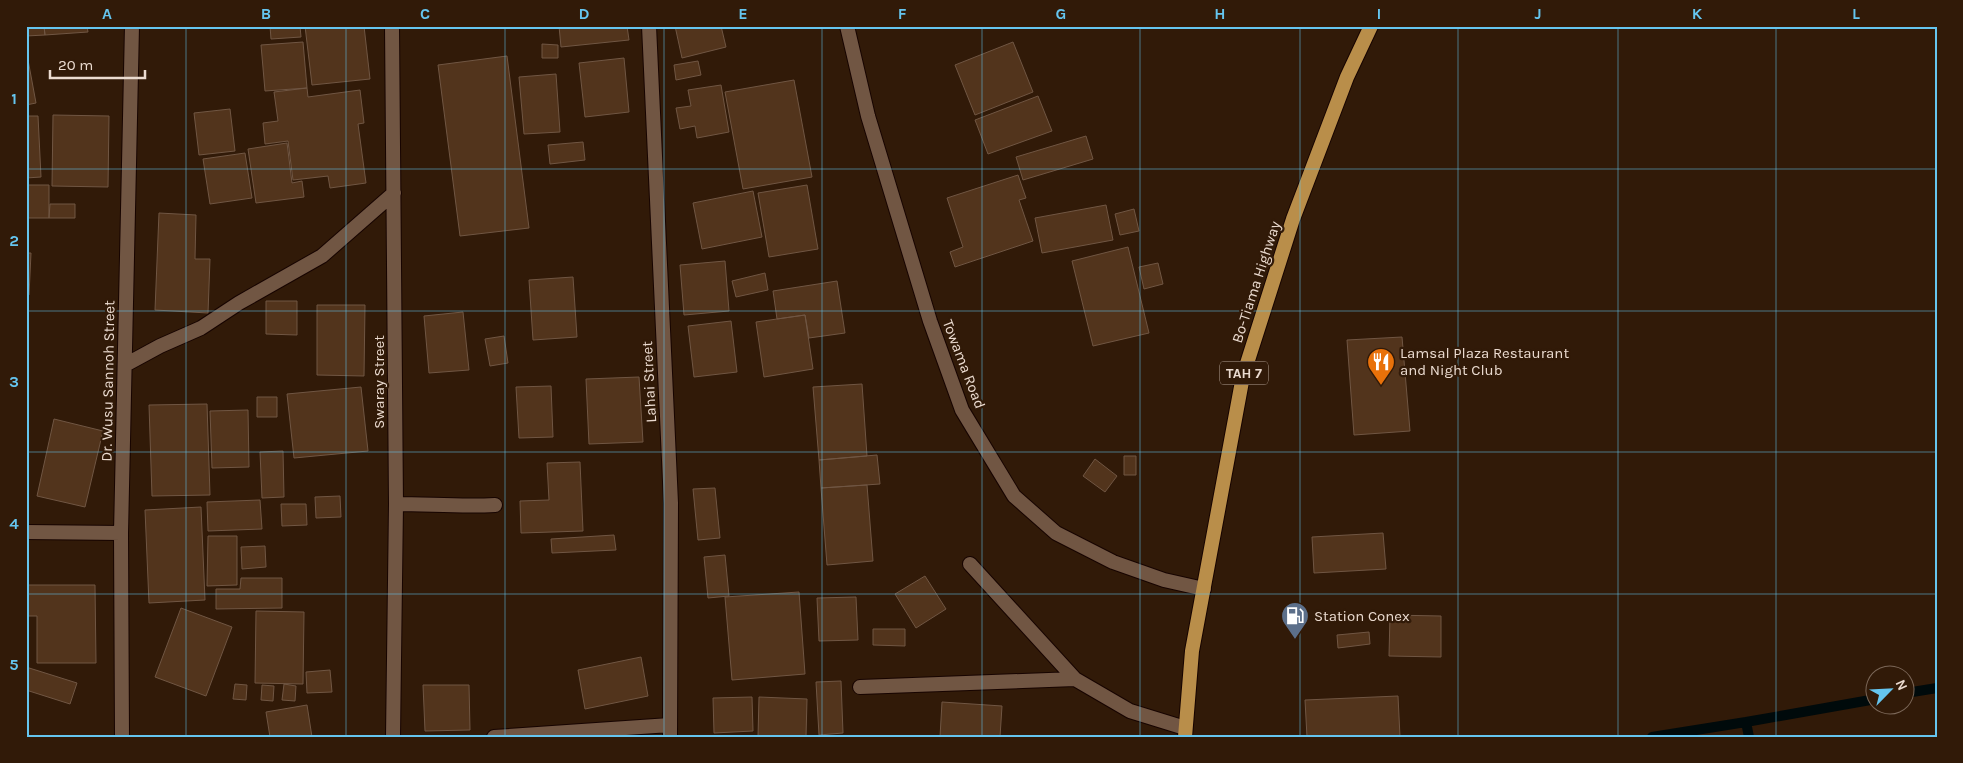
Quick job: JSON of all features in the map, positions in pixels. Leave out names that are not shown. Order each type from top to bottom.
[{"type":"highway","name":"Bo-Tiama Highway","points":[[1185,732],[1192,651],[1243,376],[1297,210],[1346,77],[1371,26]]},
{"type":"street","name":"Dr. Wusu Sannoh Street","points":[[122,737],[121,533],[132,26]]},
{"type":"street","name":"Swaray Street","points":[[392,26],[396,504],[393,737]]},
{"type":"street","name":"Lahai Street","points":[[649,26],[671,503],[670,731]]},
{"type":"street","name":"Towama Road","points":[[847,26],[868,116],[930,321],[962,410],[1014,496],[1056,533],[1113,562],[1164,580],[1204,589]]},
{"type":"street","points":[[125,365],[201,328],[239,303],[322,256],[394,193]]},
{"type":"street","points":[[396,504],[471,507],[495,505]]},
{"type":"street","points":[[26,532],[121,533]]},
{"type":"street","points":[[970,564],[1075,679],[1130,711],[1185,732]]},
{"type":"street","points":[[860,687],[1075,679]]},
{"type":"street","points":[[494,737],[670,731]]},
{"type":"building","points":[[26,26],[44,26],[45,35],[26,36]]},
{"type":"building","points":[[44,26],[87,26],[88,32],[45,35]]},
{"type":"building","points":[[270,26],[300,26],[301,37],[271,39]]},
{"type":"building","points":[[305,26],[364,26],[370,79],[312,85]]},
{"type":"building","points":[[559,26],[627,26],[629,40],[561,47]]},
{"type":"building","points":[[675,26],[721,26],[726,47],[682,58]]},
{"type":"building","points":[[303,42],[307,88],[265,91],[261,45]]},
{"type":"building","points":[[1013,42],[1033,92],[975,115],[955,65]]},
{"type":"building","points":[[542,44],[558,45],[558,58],[542,58]]},
{"type":"building","points":[[26,49],[36,103],[26,105]]},
{"type":"building","points":[[507,56],[529,228],[460,236],[438,65]]},
{"type":"building","points":[[624,58],[629,112],[585,117],[579,63]]},
{"type":"building","points":[[698,61],[701,75],[676,80],[674,65]]},
{"type":"building","points":[[556,74],[560,132],[524,134],[519,77]]},
{"type":"building","points":[[794,80],[812,177],[743,189],[725,92]]},
{"type":"building","points":[[721,85],[729,132],[697,138],[695,126],[680,129],[676,108],[691,106],[688,90]]},
{"type":"building","points":[[307,88],[308,97],[360,90],[364,123],[358,124],[366,183],[330,188],[328,176],[293,180],[288,141],[265,144],[263,123],[278,121],[274,92]]},
{"type":"building","points":[[1038,96],[1052,131],[988,154],[975,120]]},
{"type":"building","points":[[230,109],[235,151],[199,155],[194,113]]},
{"type":"building","points":[[53,115],[109,116],[108,187],[52,186]]},
{"type":"building","points":[[26,116],[38,116],[41,177],[26,178]]},
{"type":"building","points":[[1086,136],[1093,159],[1023,180],[1016,157]]},
{"type":"building","points":[[583,142],[585,160],[550,164],[548,145]]},
{"type":"building","points":[[287,143],[292,183],[302,181],[304,197],[256,203],[248,149]]},
{"type":"building","points":[[245,153],[252,198],[210,204],[203,159]]},
{"type":"building","points":[[1018,175],[1026,198],[1019,200],[1033,241],[955,267],[950,252],[963,247],[947,198]]},
{"type":"building","points":[[26,185],[49,185],[49,218],[26,218]]},
{"type":"building","points":[[807,185],[818,249],[769,257],[758,193]]},
{"type":"building","points":[[753,191],[762,237],[702,249],[693,203]]},
{"type":"building","points":[[50,204],[75,204],[75,218],[49,218]]},
{"type":"building","points":[[1106,205],[1113,240],[1042,253],[1035,218]]},
{"type":"building","points":[[1134,209],[1139,231],[1120,235],[1115,214]]},
{"type":"building","points":[[159,213],[196,215],[195,259],[210,259],[208,313],[155,310]]},
{"type":"building","points":[[1128,247],[1149,333],[1093,346],[1072,261]]},
{"type":"building","points":[[26,253],[31,253],[29,295],[26,295]]},
{"type":"building","points":[[725,261],[729,311],[684,315],[680,265]]},
{"type":"building","points":[[1158,263],[1163,284],[1144,289],[1139,267]]},
{"type":"building","points":[[765,273],[768,290],[736,297],[732,281]]},
{"type":"building","points":[[573,277],[577,337],[533,340],[529,280]]},
{"type":"building","points":[[837,281],[845,333],[809,338],[805,315],[777,319],[773,291]]},
{"type":"building","points":[[266,301],[297,301],[297,335],[266,334]]},
{"type":"building","points":[[317,305],[365,305],[364,376],[317,375]]},
{"type":"building","points":[[463,312],[469,370],[429,373],[424,316]]},
{"type":"building","points":[[805,315],[813,369],[764,377],[756,322]]},
{"type":"building","points":[[731,321],[737,372],[694,377],[688,326]]},
{"type":"building","points":[[504,336],[508,363],[490,366],[485,339]]},
{"type":"building","points":[[1402,337],[1410,431],[1354,435],[1347,340]]},
{"type":"building","points":[[639,377],[643,442],[589,444],[586,379]]},
{"type":"building","points":[[862,384],[867,456],[819,460],[813,387]]},
{"type":"building","points":[[551,386],[553,437],[519,438],[516,387]]},
{"type":"building","points":[[361,387],[368,451],[294,458],[287,394]]},
{"type":"building","points":[[257,397],[277,397],[277,417],[257,417]]},
{"type":"building","points":[[207,404],[210,495],[152,496],[149,405]]},
{"type":"building","points":[[248,410],[249,467],[212,468],[210,411]]},
{"type":"building","points":[[54,419],[103,431],[85,507],[37,496]]},
{"type":"building","points":[[283,451],[284,497],[262,498],[260,452]]},
{"type":"building","points":[[877,455],[880,484],[821,488],[819,460]]},
{"type":"building","points":[[1124,456],[1136,456],[1136,475],[1124,475]]},
{"type":"building","points":[[1095,459],[1117,476],[1105,492],[1083,476]]},
{"type":"building","points":[[580,462],[583,531],[521,533],[520,501],[549,500],[547,463]]},
{"type":"building","points":[[867,485],[873,561],[827,565],[821,488]]},
{"type":"building","points":[[715,488],[720,538],[698,540],[693,489]]},
{"type":"building","points":[[340,496],[341,517],[316,518],[315,497]]},
{"type":"building","points":[[260,500],[262,529],[208,531],[207,502]]},
{"type":"building","points":[[281,504],[306,504],[307,525],[282,526]]},
{"type":"building","points":[[201,507],[205,600],[149,603],[145,510]]},
{"type":"building","points":[[1383,533],[1386,569],[1314,573],[1312,537]]},
{"type":"building","points":[[614,535],[616,550],[552,553],[551,539]]},
{"type":"building","points":[[208,536],[237,536],[237,585],[207,586]]},
{"type":"building","points":[[265,546],[266,567],[242,569],[241,547]]},
{"type":"building","points":[[725,555],[729,596],[708,598],[704,557]]},
{"type":"building","points":[[925,576],[946,609],[916,628],[895,594]]},
{"type":"building","points":[[241,578],[282,578],[282,608],[216,609],[216,589],[240,589]]},
{"type":"building","points":[[28,585],[95,585],[96,663],[37,663],[37,616],[28,616]]},
{"type":"building","points":[[799,592],[805,674],[732,680],[725,597]]},
{"type":"building","points":[[856,597],[858,640],[819,641],[817,598]]},
{"type":"building","points":[[181,608],[232,627],[206,696],[155,677]]},
{"type":"building","points":[[256,611],[304,612],[303,684],[255,683]]},
{"type":"building","points":[[1390,615],[1441,616],[1441,657],[1389,656]]},
{"type":"building","points":[[873,629],[905,629],[905,646],[873,645]]},
{"type":"building","points":[[1369,632],[1370,644],[1338,648],[1337,635]]},
{"type":"building","points":[[641,657],[648,696],[585,709],[578,670]]},
{"type":"building","points":[[26,667],[77,683],[70,704],[26,690]]},
{"type":"building","points":[[330,670],[332,692],[307,693],[306,672]]},
{"type":"building","points":[[841,681],[843,733],[819,735],[816,682]]},
{"type":"building","points":[[235,684],[247,685],[246,700],[233,699]]},
{"type":"building","points":[[284,684],[296,686],[295,701],[282,700]]},
{"type":"building","points":[[262,685],[274,686],[273,701],[261,700]]},
{"type":"building","points":[[423,685],[469,685],[470,730],[425,731]]},
{"type":"building","points":[[1398,696],[1400,737],[1307,737],[1305,700]]},
{"type":"building","points":[[752,697],[753,731],[714,733],[713,698]]},
{"type":"building","points":[[759,697],[807,699],[806,737],[758,737]]},
{"type":"building","points":[[942,702],[1002,706],[1000,737],[940,737]]},
{"type":"building","points":[[307,705],[312,737],[270,737],[266,712]]},
{"type":"waterway","points":[[1916,691],[1937,688]]},
{"type":"waterway","points":[[1652,737],[1866,701]]},
{"type":"waterway","points":[[1746,722],[1749,737]]},
{"type":"place","name":"Lamsal Plaza Restaurant and Night Club","points":[[1381,386]]},
{"type":"place","name":"Station Conex","points":[[1295,640]]}]
